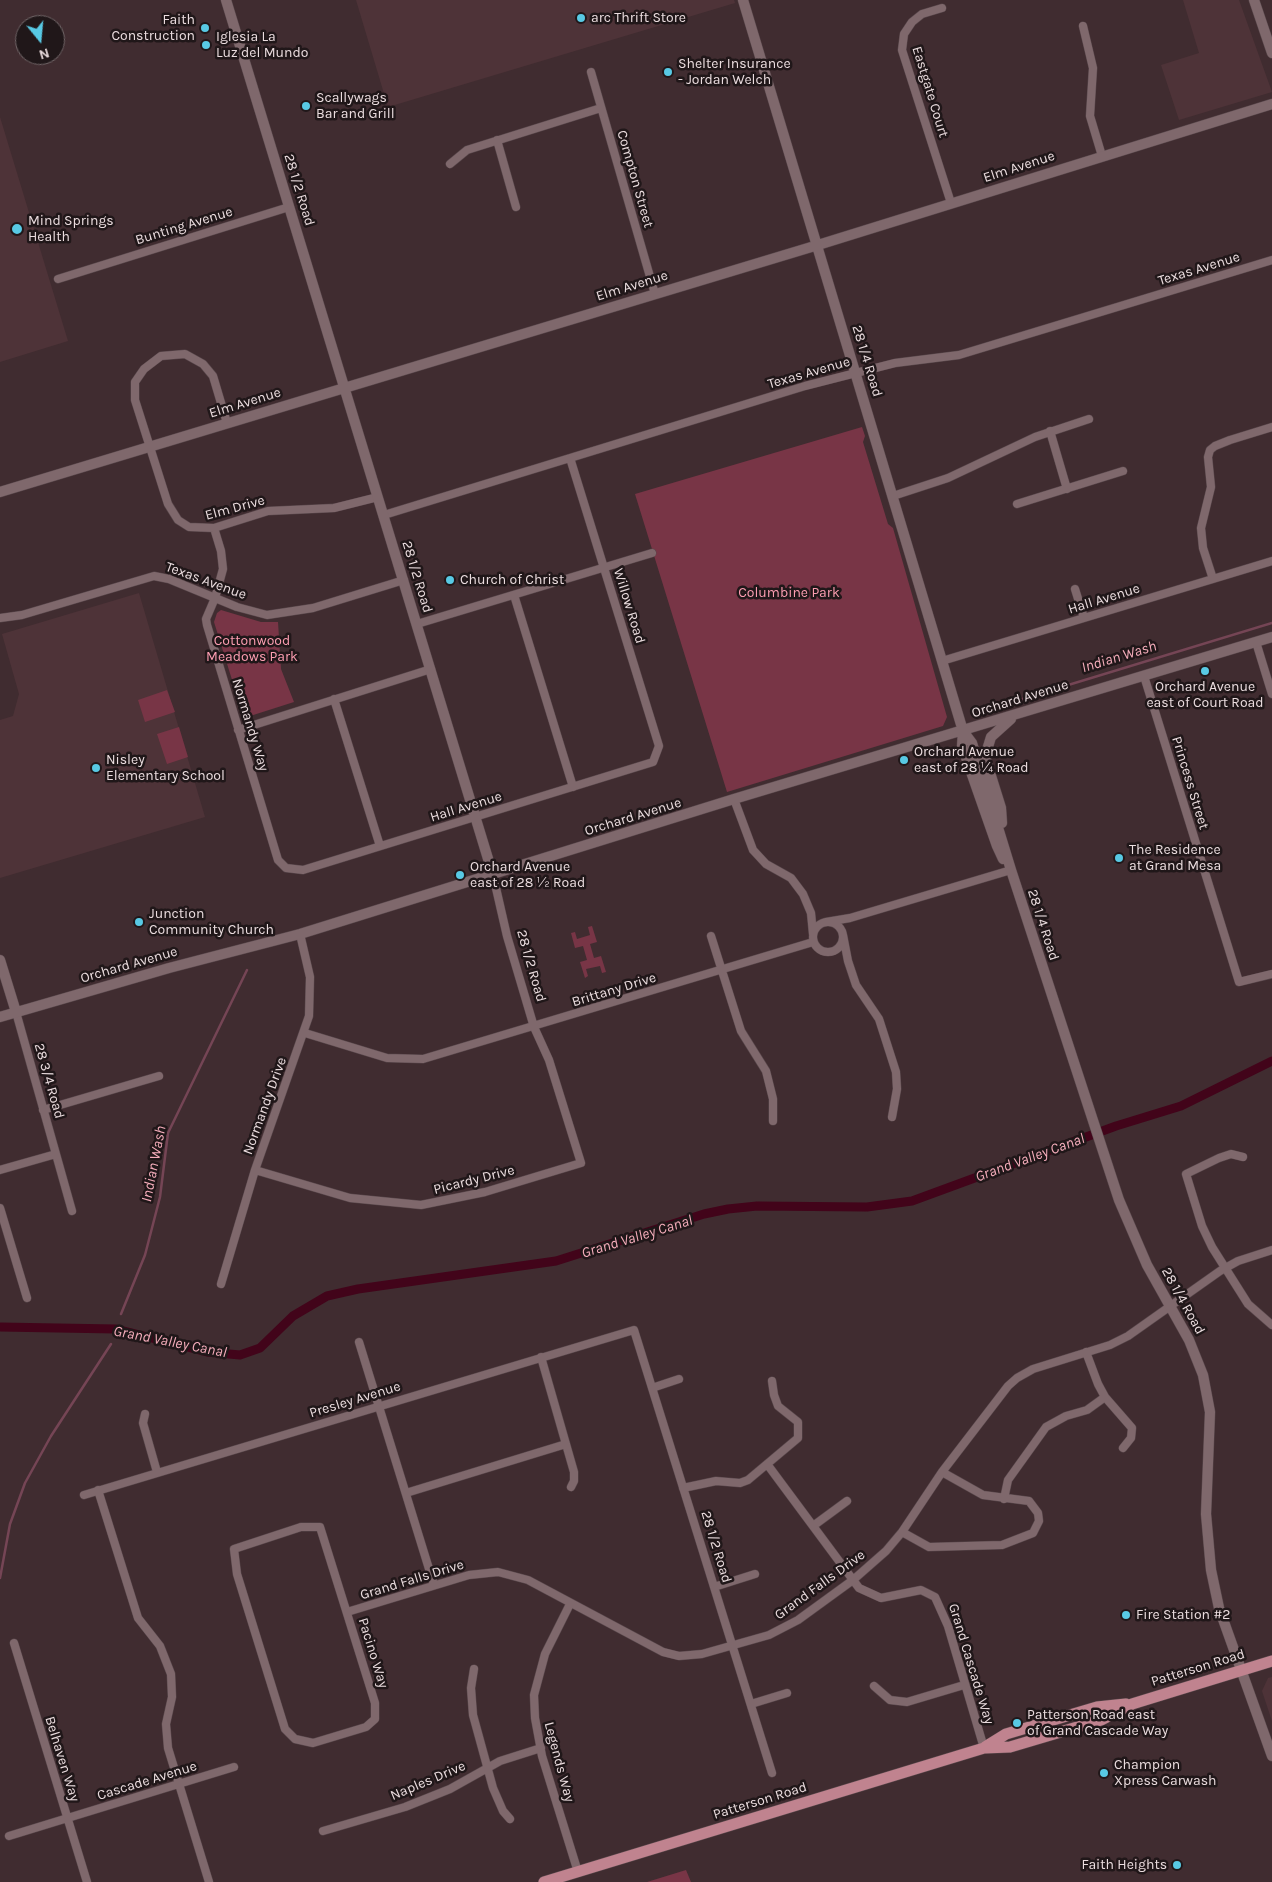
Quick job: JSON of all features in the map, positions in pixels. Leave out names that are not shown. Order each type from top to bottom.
[{"type":"main road","name":"Patterson Road","points":[[544,1882],[984,1748],[1010,1747],[1101,1720],[1132,1704],[1272,1661]]},
{"type":"street","name":"28 1/2 Road","points":[[226,0],[476,817],[493,875],[507,936],[534,1027],[549,1060],[581,1163]]},
{"type":"street","name":"28 1/4 Road","points":[[743,0],[963,731],[962,746],[965,756],[997,846],[1011,870]]},
{"type":"street","points":[[1254,0],[1272,53]]},
{"type":"street","name":"Eastgate Court","points":[[942,8],[922,14],[912,22],[904,34],[902,50],[951,204]]},
{"type":"street","points":[[1083,26],[1092,68],[1090,116],[1102,156]]},
{"type":"street","name":"Compton Street","points":[[590,72],[655,294]]},
{"type":"street","name":"Elm Avenue","points":[[0,492],[818,245],[1272,104]]},
{"type":"street","points":[[450,164],[467,150],[601,108]]},
{"type":"street","points":[[497,140],[516,207]]},
{"type":"street","name":"Bunting Avenue","points":[[58,278],[289,207]]},
{"type":"street","name":"Texas Avenue","points":[[384,515],[856,372],[895,363],[959,355],[1272,260]]},
{"type":"street","points":[[148,446],[134,400],[135,382],[144,369],[161,356],[185,354],[203,364],[213,376],[227,423]]},
{"type":"street","points":[[893,496],[948,478],[1050,431],[1089,419]]},
{"type":"street","points":[[1213,579],[1203,548],[1201,528],[1211,487],[1208,457],[1210,450],[1230,440],[1272,427]]},
{"type":"street","points":[[1050,431],[1067,489]]},
{"type":"street","name":"Elm Drive","points":[[148,446],[172,513],[190,527],[214,528],[268,511],[334,508],[378,497]]},
{"type":"street","name":"Willow Road","points":[[570,458],[659,746],[653,762]]},
{"type":"street","points":[[1016,504],[1123,471]]},
{"type":"street","name":"Normandy Way","points":[[214,528],[221,550],[223,569],[215,598],[206,619],[207,625],[276,854],[281,865],[286,868]]},
{"type":"street","points":[[417,624],[652,553]]},
{"type":"street","name":"Hall Avenue","points":[[942,661],[1272,561]]},
{"type":"street","name":"Texas Avenue","points":[[0,618],[22,615],[154,576],[169,579],[237,607],[267,616],[313,608],[404,580]]},
{"type":"street","points":[[1075,589],[1084,618]]},
{"type":"street","points":[[514,595],[572,787]]},
{"type":"street","name":"Orchard Avenue","points":[[0,1017],[169,968],[300,934],[734,799],[1272,638]]},
{"type":"street","points":[[1256,642],[1272,694]]},
{"type":"street","points":[[238,730],[431,669]]},
{"type":"street","name":"Princess Street","points":[[1144,676],[1239,982],[1272,974]]},
{"type":"street","points":[[334,700],[380,846]]},
{"type":"street","points":[[1003,839],[1001,808],[986,760],[986,750],[990,739],[996,731],[1024,712]]},
{"type":"street","name":"28 1/4 Road","points":[[963,731],[972,742],[1011,870],[1093,1122],[1135,1240],[1192,1346],[1206,1387],[1210,1427],[1206,1514],[1208,1552],[1214,1588],[1241,1671],[1272,1756]]},
{"type":"street","name":"Hall Avenue","points":[[286,868],[303,870],[653,762]]},
{"type":"street","points":[[734,799],[753,850],[766,864],[791,878],[803,894],[811,913],[813,938],[819,950],[829,953],[838,949],[843,934]]},
{"type":"street","points":[[813,938],[819,924],[850,918],[1011,870]]},
{"type":"street","points":[[826,922],[835,924],[843,934],[848,961],[857,988],[879,1019],[896,1072],[897,1089],[892,1117]]},
{"type":"street","name":"Normandy Drive","points":[[221,1284],[255,1170],[305,1033],[311,990],[300,934]]},
{"type":"street","points":[[711,936],[741,1031],[766,1071],[773,1099],[773,1121]]},
{"type":"street","name":"Brittany Drive","points":[[305,1033],[386,1058],[412,1060],[439,1056],[721,970],[813,938]]},
{"type":"street","name":"28 3/4 Road","points":[[0,960],[72,1211]]},
{"type":"street","points":[[43,1110],[159,1076]]},
{"type":"street","points":[[0,1170],[56,1154]]},
{"type":"street","points":[[1244,1156],[1231,1154],[1186,1174],[1207,1237],[1248,1304],[1272,1325]]},
{"type":"street","name":"Picardy Drive","points":[[255,1170],[350,1198],[421,1205],[476,1195],[581,1163]]},
{"type":"street","points":[[0,1208],[27,1298]]},
{"type":"street","name":"Grand Falls Drive","points":[[347,1612],[469,1575],[498,1572],[528,1580],[663,1652],[689,1656],[732,1646],[784,1628],[853,1580],[886,1551],[902,1532],[942,1472],[1017,1378],[1033,1369],[1128,1336],[1226,1268],[1238,1261],[1272,1250]]},
{"type":"street","name":"28 1/2 Road","points":[[634,1330],[772,1773]]},
{"type":"street","name":"Presley Avenue","points":[[84,1494],[634,1330]]},
{"type":"street","points":[[359,1342],[434,1585]]},
{"type":"street","points":[[1086,1352],[1098,1384],[1106,1397],[1132,1428],[1131,1438],[1124,1448]]},
{"type":"street","points":[[541,1357],[574,1472],[574,1481],[571,1487]]},
{"type":"street","points":[[652,1388],[680,1379]]},
{"type":"street","points":[[683,1488],[716,1481],[740,1483],[767,1464],[798,1438],[800,1430],[798,1422],[793,1415],[778,1406],[772,1381]]},
{"type":"street","points":[[1004,1499],[1008,1480],[1046,1427],[1066,1416],[1087,1410],[1106,1397]]},
{"type":"street","points":[[145,1414],[143,1423],[157,1472]]},
{"type":"street","points":[[406,1492],[566,1444]]},
{"type":"street","name":"Grand Cascade Way","points":[[767,1464],[853,1580],[866,1592],[881,1598],[921,1590],[935,1596],[948,1626],[984,1748]]},
{"type":"street","points":[[902,1532],[929,1547],[1002,1545],[1033,1533],[1039,1521],[1038,1513],[1034,1506],[1022,1499],[1004,1499],[984,1495],[942,1472]]},
{"type":"street","points":[[98,1490],[138,1618],[160,1646],[171,1674],[172,1697],[166,1724],[168,1748],[209,1882]]},
{"type":"street","points":[[813,1526],[846,1501]]},
{"type":"street","name":"Pacino Way","points":[[302,1527],[320,1527],[347,1612],[375,1703],[375,1719],[366,1727],[322,1741],[295,1739],[285,1729],[237,1574],[234,1549],[302,1527]]},
{"type":"street","points":[[714,1587],[755,1574]]},
{"type":"street","name":"Legends Way","points":[[570,1604],[545,1654],[534,1686],[535,1718],[541,1748],[578,1872]]},
{"type":"street","name":"Belhaven Way","points":[[14,1643],[87,1882]]},
{"type":"street","points":[[474,1669],[470,1688],[473,1715],[503,1811],[510,1819]]},
{"type":"street","points":[[874,1686],[890,1700],[906,1702],[964,1685]]},
{"type":"street","points":[[751,1704],[787,1693]]},
{"type":"street","name":"Naples Drive","points":[[323,1831],[405,1807],[450,1789],[500,1762],[541,1748]]},
{"type":"street","name":"Cascade Avenue","points":[[9,1836],[234,1767]]},
{"type":"shaded area","points":[[356,0],[734,0],[735,3],[388,107]]},
{"type":"shaded area","points":[[1183,0],[1239,0],[1272,92],[1179,120],[1161,65],[1199,53]]},
{"type":"shaded area","name":"Mind Springs Health","points":[[0,117],[68,341],[0,362]]},
{"type":"shaded area","name":"Nisley Elementary School","points":[[139,593],[205,817],[0,878],[0,720],[13,716],[19,694],[2,634]]},
{"type":"shaded area","points":[[1272,1677],[1272,1721],[1262,1691],[1268,1678]]},
{"type":"green space","name":"Columbine Park","points":[[862,427],[865,436],[863,442],[888,524],[893,528],[947,717],[943,726],[727,792],[635,494]]},
{"type":"green space","name":"Cottonwood Meadows Park","points":[[221,610],[261,622],[278,622],[281,669],[294,702],[247,717],[243,715],[214,622],[217,613]]},
{"type":"green space","points":[[167,690],[175,712],[145,722],[138,700]]},
{"type":"green space","points":[[179,727],[188,757],[167,764],[157,734]]},
{"type":"green space","points":[[592,926],[597,942],[590,944],[594,958],[601,956],[606,972],[602,973],[600,966],[586,969],[588,976],[585,978],[580,962],[587,960],[583,946],[575,948],[571,933],[575,932],[577,939],[590,935],[588,927]]},
{"type":"green space","points":[[686,1870],[691,1882],[647,1882]]},
{"type":"waterway","name":"Indian Wash","points":[[973,714],[1272,623]]},
{"type":"waterway","name":"Indian Wash","points":[[121,1314],[145,1255],[160,1197],[168,1133],[247,970]]},
{"type":"waterway","name":"Grand Valley Canal","points":[[0,1327],[116,1329],[207,1352],[240,1355],[260,1348],[293,1316],[327,1296],[358,1289],[556,1261],[704,1214],[728,1209],[757,1206],[867,1207],[912,1201],[1116,1126],[1181,1106],[1272,1061]]},
{"type":"waterway","name":"Indian Wash","points":[[0,1578],[10,1524],[25,1483],[51,1436],[111,1344]]},
{"type":"place","name":"arc Thrift Store","points":[[581,18]]},
{"type":"place","name":"Faith Construction","points":[[205,28]]},
{"type":"place","name":"Iglesia La Luz del Mundo","points":[[206,45]]},
{"type":"place","name":"Shelter Insurance - Jordan Welch","points":[[668,72]]},
{"type":"place","name":"Scallywags Bar and Grill","points":[[306,106]]},
{"type":"place","name":"Mind Springs Health","points":[[17,229]]},
{"type":"place","name":"Church of Christ","points":[[450,580]]},
{"type":"place","name":"Orchard Avenue east of Court Road","points":[[1205,671]]},
{"type":"place","name":"Orchard Avenue east of 28 ¼ Road","points":[[904,760]]},
{"type":"place","name":"Nisley Elementary School","points":[[96,768]]},
{"type":"place","name":"The Residence at Grand Mesa","points":[[1119,858]]},
{"type":"place","name":"Orchard Avenue east of 28 ½ Road","points":[[460,875]]},
{"type":"place","name":"Junction Community Church","points":[[139,922]]},
{"type":"place","name":"Fire Station #2","points":[[1126,1615]]},
{"type":"place","name":"Patterson Road east of Grand Cascade Way","points":[[1017,1723]]},
{"type":"place","name":"Champion Xpress Carwash","points":[[1104,1773]]},
{"type":"place","name":"Faith Heights","points":[[1177,1865]]}]
